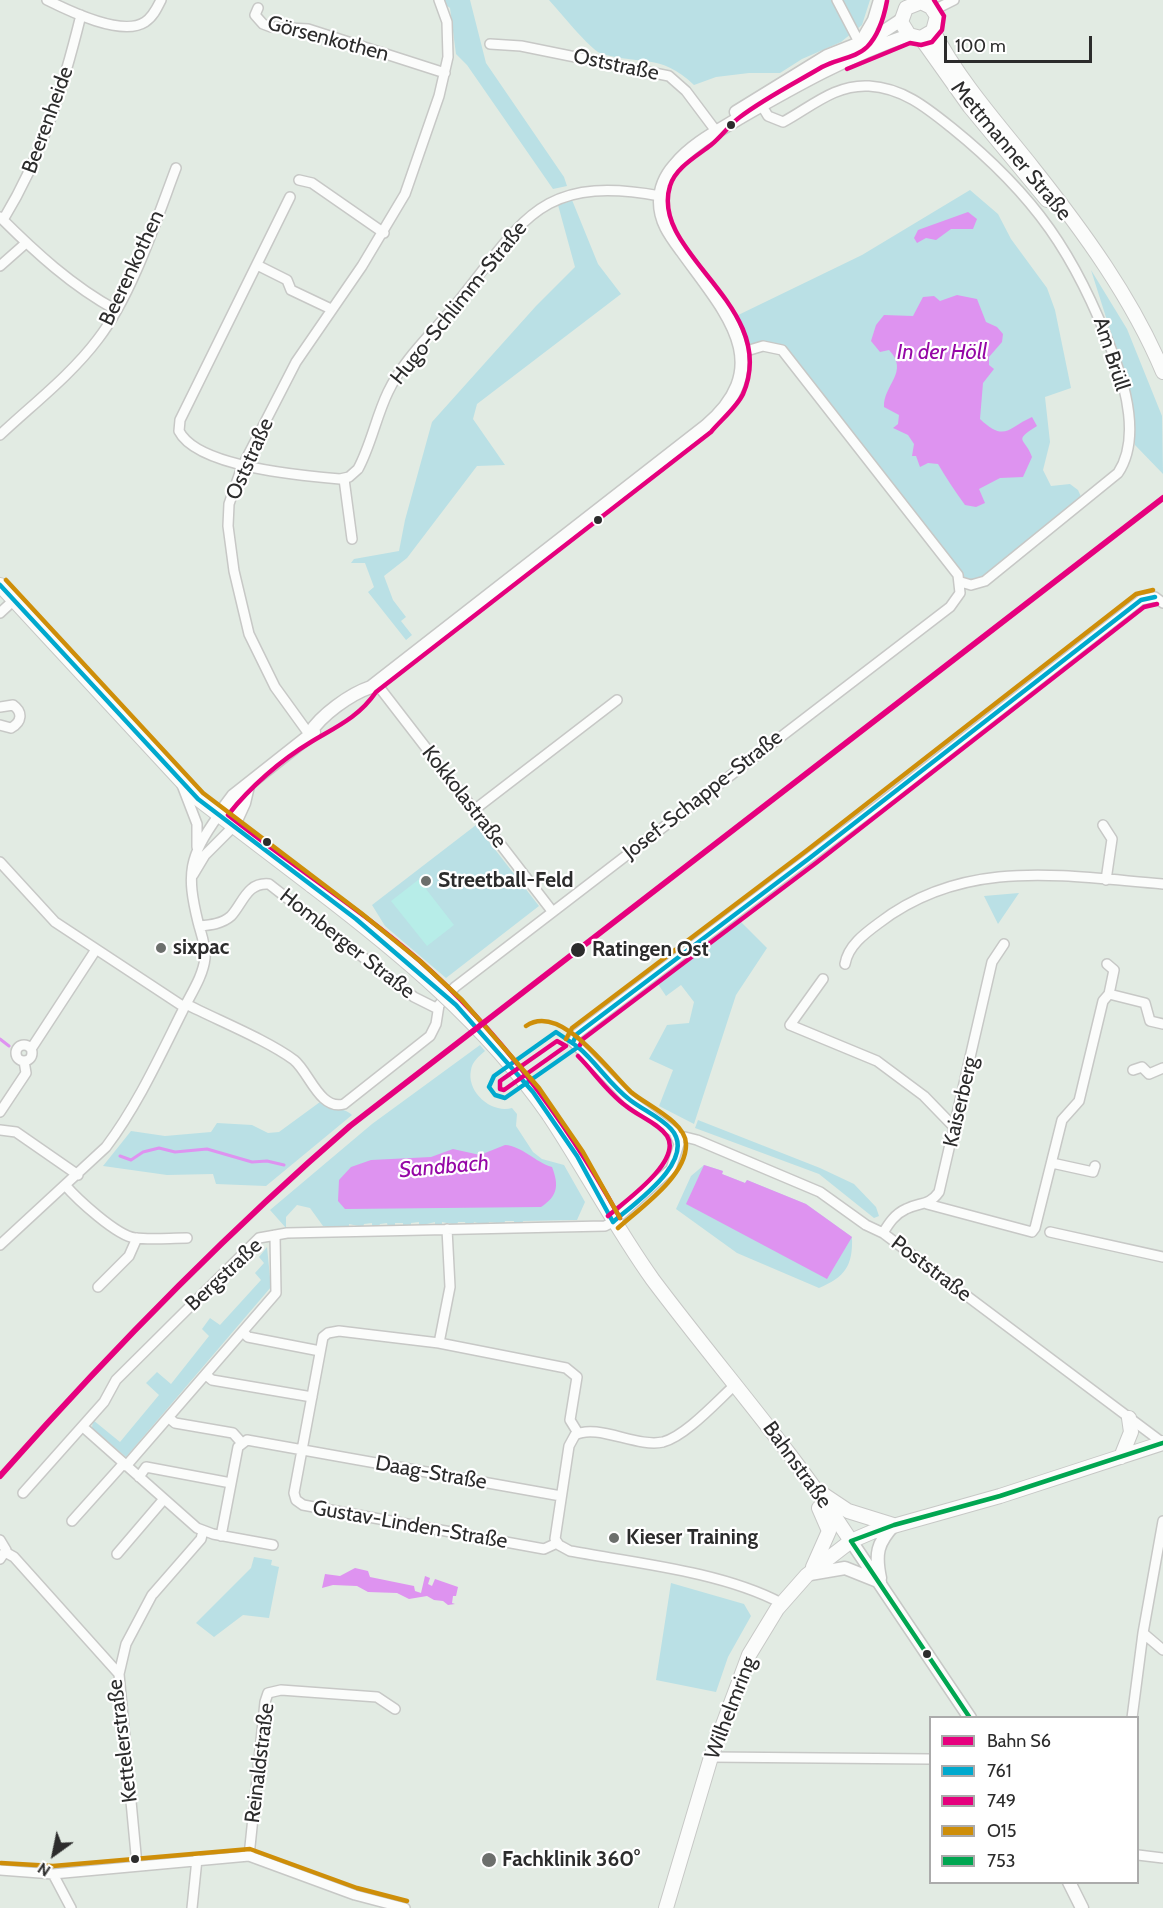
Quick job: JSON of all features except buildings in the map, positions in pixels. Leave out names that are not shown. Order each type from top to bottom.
[{"type":"main road","points":[[919,1],[934,10],[937,22],[921,35],[903,27],[901,11],[909,5],[919,1]]},
{"type":"main road","name":"Mettmanner Straße","points":[[921,35],[959,75],[1121,289],[1163,372]]},
{"type":"main road","name":"Mettmanner Straße","points":[[921,35],[1002,147],[1080,233]]},
{"type":"main road","name":"Homberger Straße","points":[[0,585],[180,780],[218,816],[312,885],[415,967],[456,1005],[490,1041],[549,1115],[577,1156],[613,1221]]},
{"type":"main road","name":"Bahnstraße","points":[[613,1221],[654,1280],[768,1423],[851,1541]]},
{"type":"main road","points":[[1121,1457],[1131,1432],[1129,1418]]},
{"type":"main road","name":"Wilhelmring","points":[[666,1908],[711,1757],[749,1655],[781,1603],[809,1574],[851,1541],[894,1525],[1000,1496],[1163,1443]]},
{"type":"main road","points":[[810,1484],[848,1511],[894,1525]]},
{"type":"main road","points":[[809,1574],[821,1553],[829,1531],[810,1484]]},
{"type":"street","points":[[47,0],[81,15],[132,27],[143,23],[152,15],[161,0]]},
{"type":"street","points":[[837,0],[860,44]]},
{"type":"street","points":[[860,44],[874,20],[880,0]]},
{"type":"street","points":[[934,10],[954,0]]},
{"type":"street","name":"Oststraße","points":[[309,734],[290,711],[264,669],[239,600],[228,515],[232,493],[242,466],[296,362],[384,233],[405,194],[445,73],[449,38],[445,12],[440,1]]},
{"type":"street","name":"Görsenkothen","points":[[258,8],[255,15],[263,24],[271,27],[308,29],[445,73]]},
{"type":"street","points":[[0,1245],[92,1163],[118,1131],[185,1006],[205,958],[205,944],[190,890],[193,859],[197,849],[232,796],[248,786],[309,734],[315,724],[360,691],[374,685],[718,416],[737,390],[743,364],[743,352],[730,319],[666,228],[660,210],[662,186],[675,165],[716,131],[827,56],[860,44],[901,11]]},
{"type":"street","name":"Beerenheide","points":[[1,219],[23,187],[43,145],[58,102],[81,15]]},
{"type":"street","points":[[759,102],[825,70],[921,35]]},
{"type":"street","name":"Oststraße","points":[[490,44],[521,46],[669,76],[686,91],[716,131]]},
{"type":"street","name":"Am Brüll","points":[[759,102],[772,119],[783,122],[840,89],[859,85],[886,88],[924,106],[1004,173],[1035,209],[1080,274],[1099,315],[1121,375],[1128,422],[1126,457],[1118,472],[985,581],[971,585],[961,582]]},
{"type":"street","name":"Beerenkothen","points":[[0,435],[88,351],[116,309],[176,168]]},
{"type":"street","points":[[299,180],[312,183],[384,233]]},
{"type":"street","name":"Hugo-Schlimm-Straße","points":[[344,478],[353,473],[362,462],[388,391],[409,358],[458,303],[522,222],[549,203],[576,193],[624,192],[660,196]]},
{"type":"street","points":[[290,197],[178,426],[182,436],[187,440],[222,459],[242,466],[344,478],[352,539]]},
{"type":"street","points":[[1,219],[26,243],[87,292],[116,309]]},
{"type":"street","points":[[0,266],[26,243]]},
{"type":"street","points":[[257,265],[287,280],[291,290],[331,309]]},
{"type":"street","points":[[743,352],[763,346],[782,350],[955,571],[961,582]]},
{"type":"street","name":"Josef-Schappe-Straße","points":[[185,1006],[294,1060],[327,1101],[338,1105],[430,1036],[436,1024],[438,1009],[455,987],[950,607],[960,593],[961,582]]},
{"type":"street","points":[[0,613],[14,600]]},
{"type":"street","points":[[613,1221],[671,1169],[677,1155],[677,1138],[674,1132],[621,1092],[573,1042],[578,1034],[811,857],[1141,600],[1159,600]]},
{"type":"street","name":"Kokkolastraße","points":[[374,685],[552,911]]},
{"type":"street","points":[[474,810],[617,700]]},
{"type":"street","points":[[0,707],[13,705],[19,710],[21,716],[19,723],[11,728],[0,725]]},
{"type":"street","points":[[180,780],[197,824],[197,849]]},
{"type":"street","points":[[191,877],[205,855],[233,827],[244,803],[248,786]]},
{"type":"street","points":[[1103,825],[1112,839],[1106,880]]},
{"type":"street","points":[[0,862],[55,922],[95,951],[185,1006]]},
{"type":"street","points":[[845,964],[847,953],[852,947],[885,918],[915,900],[953,883],[1012,875],[1163,884]]},
{"type":"street","name":"Homberger Straße","points":[[199,926],[221,922],[230,917],[251,889],[256,885],[269,884],[414,997],[438,1009]]},
{"type":"street","name":"Kaiserberg","points":[[927,1204],[939,1192],[992,962],[1004,944]]},
{"type":"street","points":[[0,1112],[26,1073],[24,1061],[18,1058],[16,1050],[22,1045],[31,1049],[95,951]]},
{"type":"street","points":[[881,1232],[900,1212],[909,1207],[927,1204],[1032,1232],[1035,1228],[1062,1120],[1079,1101],[1102,1001],[1109,994],[1114,970],[1107,964]]},
{"type":"street","points":[[823,979],[790,1025],[877,1061],[924,1096],[955,1128]]},
{"type":"street","points":[[1109,994],[1142,1002],[1147,1006],[1150,1021],[1163,1024]]},
{"type":"street","points":[[1133,1070],[1142,1067],[1149,1074],[1163,1068]]},
{"type":"street","points":[[0,1130],[16,1132],[78,1175]]},
{"type":"street","name":"Poststraße","points":[[677,1138],[697,1140],[820,1192],[867,1225],[881,1232],[1163,1443]]},
{"type":"street","points":[[1052,1163],[1093,1172],[1095,1166]]},
{"type":"street","points":[[65,1185],[77,1198],[118,1230],[136,1238],[187,1238]]},
{"type":"street","name":"Bergstraße","points":[[23,1493],[104,1402],[117,1380],[259,1238],[275,1235],[605,1226],[613,1221]]},
{"type":"street","points":[[439,1343],[450,1287],[447,1230]]},
{"type":"street","points":[[1050,1232],[1163,1257]]},
{"type":"street","points":[[72,1521],[169,1418],[276,1293],[275,1235]]},
{"type":"street","points":[[99,1287],[129,1256],[136,1238]]},
{"type":"street","name":"Gustav-Linden-Straße","points":[[557,1543],[544,1549],[303,1505],[296,1500],[294,1493],[322,1337],[333,1331],[439,1343],[570,1370],[577,1377],[577,1384],[570,1420],[578,1433]]},
{"type":"street","points":[[243,1332],[248,1336],[320,1351]]},
{"type":"street","points":[[206,1375],[212,1380],[312,1397]]},
{"type":"street","points":[[736,1384],[680,1432],[664,1441],[645,1442],[587,1431],[578,1433],[569,1446],[554,1535],[557,1543],[570,1551],[756,1590],[781,1603]]},
{"type":"street","points":[[169,1418],[175,1423],[233,1433],[241,1442],[221,1536]]},
{"type":"street","points":[[83,1427],[203,1531],[273,1545]]},
{"type":"street","name":"Daag-Straße","points":[[241,1442],[247,1440],[561,1496]]},
{"type":"street","points":[[139,1477],[146,1467],[231,1483]]},
{"type":"street","points":[[117,1554],[164,1499]]},
{"type":"street","points":[[1132,1716],[1143,1633],[1163,1521]]},
{"type":"street","points":[[881,1582],[876,1554],[882,1538],[894,1525]]},
{"type":"street","points":[[119,1674],[126,1644],[153,1595],[201,1539],[203,1531]]},
{"type":"street","name":"Kettelerstraße","points":[[0,1540],[4,1544],[3,1556],[14,1557],[119,1674],[137,1865]]},
{"type":"street","name":"Bahnstraße","points":[[851,1541],[881,1582],[969,1716]]},
{"type":"street","points":[[809,1574],[845,1568],[881,1582]]},
{"type":"street","points":[[1143,1633],[1163,1650]]},
{"type":"street","name":"Reinaldstraße","points":[[249,1856],[268,1693],[281,1690],[377,1696],[395,1708]]},
{"type":"street","points":[[711,1757],[929,1759]]},
{"type":"street","points":[[1139,1855],[1163,1858]]},
{"type":"street","points":[[0,1870],[52,1874],[197,1858],[249,1856],[355,1894],[405,1908]]},
{"type":"street","points":[[192,1908],[197,1858]]},
{"type":"street","points":[[52,1874],[71,1908]]},
{"type":"street","points":[[1070,1884],[1082,1908]]},
{"type":"shaded area","points":[[439,0],[470,0],[486,63],[564,177],[567,186],[553,189],[467,65],[456,54],[450,8]]},
{"type":"shaded area","points":[[549,0],[870,0],[862,25],[841,42],[802,59],[780,73],[749,73],[716,77],[694,85],[682,75],[660,64],[600,53],[582,38]]},
{"type":"shaded area","points":[[970,190],[998,214],[1011,239],[1047,288],[1055,310],[1071,388],[1045,397],[1050,442],[1043,470],[1051,486],[1070,484],[1078,490],[1083,501],[985,581],[961,582],[776,347],[743,352],[730,319],[862,255]]},
{"type":"shaded area","points":[[572,200],[598,264],[621,294],[477,404],[473,419],[505,465],[477,466],[407,558],[384,576],[393,600],[406,617],[401,621],[412,635],[406,640],[368,592],[374,587],[365,563],[351,563],[354,559],[399,551],[405,520],[432,422],[536,306],[575,267],[558,205]]},
{"type":"shaded area","points":[[1091,270],[1127,329],[1162,416],[1163,474],[1135,445],[1130,393]]},
{"type":"shaded area","points":[[476,825],[539,906],[446,978],[385,926],[372,905]]},
{"type":"shaded area","points":[[427,873],[434,882],[426,889],[454,925],[427,946],[391,901]]},
{"type":"shaded area","points":[[1019,893],[998,924],[984,896]]},
{"type":"shaded area","points":[[741,922],[767,948],[736,995],[694,1124],[659,1106],[673,1070],[649,1059],[667,1025],[689,1023],[694,1002],[681,985],[666,996],[656,981]]},
{"type":"shaded area","points":[[480,1045],[485,1051],[476,1059],[472,1067],[472,1086],[482,1100],[496,1108],[512,1108],[517,1114],[516,1126],[533,1152],[542,1159],[564,1165],[585,1202],[577,1220],[523,1221],[522,1225],[514,1224],[514,1221],[505,1221],[504,1224],[489,1222],[488,1226],[474,1222],[473,1225],[466,1225],[465,1222],[458,1222],[457,1225],[442,1222],[442,1225],[435,1226],[435,1222],[419,1226],[419,1222],[403,1227],[403,1223],[395,1223],[395,1227],[388,1227],[387,1223],[372,1227],[372,1223],[364,1224],[363,1227],[349,1224],[349,1228],[337,1229],[323,1226],[310,1208],[297,1205],[286,1217],[286,1228],[270,1210],[372,1124]]},
{"type":"shaded area","points":[[320,1102],[352,1115],[266,1186],[216,1184],[213,1174],[167,1175],[103,1166],[131,1131],[165,1136],[211,1132],[217,1123],[252,1125],[268,1133],[279,1132]]},
{"type":"shaded area","points":[[698,1120],[820,1168],[854,1184],[876,1207],[879,1216],[874,1218],[819,1174],[695,1128]]},
{"type":"shaded area","points":[[704,1165],[723,1171],[722,1174],[745,1183],[747,1180],[806,1204],[852,1237],[851,1256],[846,1269],[841,1275],[819,1288],[737,1253],[676,1209],[691,1176]]},
{"type":"shaded area","points":[[267,1247],[271,1287],[126,1457],[92,1428],[93,1420],[120,1442],[159,1395],[146,1383],[157,1372],[171,1384],[209,1336],[202,1329],[210,1318],[220,1325],[261,1280],[255,1273],[264,1263],[259,1257]]},
{"type":"shaded area","points":[[254,1557],[272,1560],[271,1565],[279,1567],[269,1618],[243,1615],[214,1637],[196,1623],[251,1568]]},
{"type":"shaded area","points":[[671,1583],[744,1604],[751,1616],[728,1657],[716,1692],[656,1680]]},
{"type":"water","points":[[968,212],[977,219],[973,229],[951,229],[936,240],[926,238],[917,243],[914,238],[918,230]]},
{"type":"water","name":"In der Höll","points":[[957,295],[977,299],[986,322],[997,327],[1003,334],[1002,342],[989,357],[989,365],[994,369],[983,383],[980,419],[1001,432],[1032,417],[1037,426],[1023,438],[1032,457],[1023,477],[1000,478],[979,489],[985,503],[976,507],[965,505],[938,464],[928,463],[920,467],[916,456],[912,456],[914,444],[908,435],[893,428],[898,424],[899,415],[884,407],[897,365],[889,350],[880,352],[871,341],[876,325],[884,315],[913,316],[923,297],[934,296],[940,301]]},
{"type":"water","points":[[505,1145],[517,1148],[552,1167],[556,1179],[556,1190],[551,1199],[541,1207],[345,1209],[338,1201],[339,1180],[351,1167],[371,1160],[431,1157],[453,1149],[480,1155]]},
{"type":"water","points":[[704,1165],[723,1171],[722,1174],[745,1183],[747,1180],[806,1204],[852,1237],[827,1279],[686,1204]]},
{"type":"water","points":[[355,1568],[368,1571],[370,1577],[414,1586],[415,1591],[421,1593],[425,1576],[430,1578],[428,1584],[432,1586],[435,1579],[458,1587],[456,1596],[453,1596],[452,1603],[455,1604],[448,1605],[427,1596],[409,1599],[397,1593],[368,1592],[357,1586],[333,1585],[322,1588],[325,1574],[340,1576]]},
{"type":"waterway","name":"Sandbach","points":[[0,1039],[9,1046]]},
{"type":"waterway","name":"Sandbach","points":[[120,1156],[131,1160],[143,1152],[159,1148],[175,1152],[207,1149],[252,1162],[267,1161],[284,1165]]},
{"type":"rail line","name":"S6","points":[[0,1476],[169,1295],[258,1209],[350,1126],[1163,498]]},
{"type":"transit line","name":"749","points":[[847,69],[910,43],[921,45],[932,42],[942,30],[944,16],[934,0]]},
{"type":"transit line","name":"749","points":[[620,1218],[578,1148],[531,1081],[450,989],[373,923],[228,815],[246,794],[277,766],[355,715],[376,692],[711,432],[737,404],[743,394],[750,363],[745,334],[731,307],[678,235],[669,211],[670,186],[681,168],[750,110],[822,67],[857,54],[867,47],[875,37],[887,1]]},
{"type":"transit line","name":"O15","points":[[6,580],[203,793],[361,913],[420,961],[462,1000],[539,1088],[583,1152],[620,1218]]},
{"type":"transit line","name":"761","points":[[0,585],[198,799],[356,919],[456,1005],[533,1092],[577,1156],[613,1222]]},
{"type":"transit line","name":"O15","points":[[566,1039],[572,1028],[806,851],[1136,594],[1153,590]]},
{"type":"transit line","name":"761","points":[[573,1042],[577,1034],[811,857],[1141,600],[1155,597]]},
{"type":"transit line","name":"749","points":[[580,1045],[583,1039],[816,863],[1144,607],[1157,604]]},
{"type":"transit line","name":"O15","points":[[526,1026],[540,1021],[554,1023],[569,1031],[583,1042],[631,1092],[673,1121],[684,1136],[686,1144],[679,1168],[661,1190],[618,1228]]},
{"type":"transit line","name":"761","points":[[556,1032],[578,1047],[505,1098],[495,1095],[489,1087],[494,1076],[556,1032]]},
{"type":"transit line","name":"749","points":[[557,1041],[566,1046],[504,1090],[500,1089],[500,1081],[557,1041]]},
{"type":"transit line","name":"761","points":[[578,1047],[623,1094],[667,1125],[677,1141],[676,1154],[670,1168],[660,1181],[613,1222]]},
{"type":"transit line","name":"749","points":[[578,1056],[619,1100],[663,1131],[670,1146],[660,1169],[608,1216]]},
{"type":"transit line","name":"753","points":[[851,1541],[894,1525],[1000,1496],[1163,1443]]},
{"type":"transit line","name":"753","points":[[851,1541],[969,1716]]},
{"type":"transit line","name":"O15","points":[[1,1863],[53,1866],[250,1849],[357,1888],[407,1901]]},
{"type":"place","name":"Streetball-Feld","points":[[426,881]]},
{"type":"place","name":"sixpac","points":[[161,948]]},
{"type":"place","name":"Ratingen Ost","points":[[578,950]]},
{"type":"place","name":"Kieser Training","points":[[614,1538]]},
{"type":"place","name":"Fachklinik 360°","points":[[489,1860]]}]
